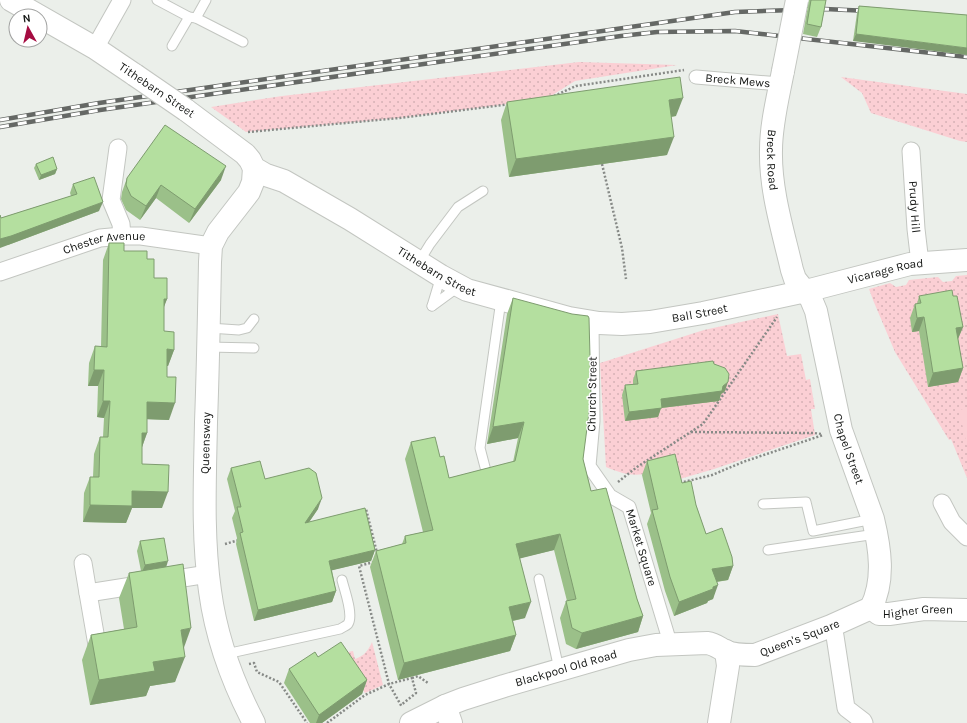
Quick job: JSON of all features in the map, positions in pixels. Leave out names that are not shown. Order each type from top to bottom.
[{"type":"main road","name":"Tithebarn Street","points":[[11,0],[95,48],[186,110],[245,154],[254,168],[266,175],[284,181],[350,219],[441,276],[467,290],[564,317],[592,322]]},
{"type":"main road","name":"Breck Road","points":[[797,0],[782,78],[771,148],[771,169],[778,209],[792,270],[795,279],[806,291]]},
{"type":"main road","name":"Queensway","points":[[254,168],[253,182],[249,192],[218,232],[211,246],[205,463],[206,549],[213,610],[231,653],[235,679],[254,723]]},
{"type":"main road","name":"Tithebarn Street","points":[[249,192],[267,186],[294,188]]},
{"type":"main road","name":"Vicarage Road","points":[[806,291],[861,276],[920,263],[967,260]]},
{"type":"main road","name":"Ball Street","points":[[592,322],[622,324],[650,322],[703,313],[806,291]]},
{"type":"main road","name":"Chapel Street","points":[[806,291],[816,311],[832,432],[875,527],[879,550],[879,588],[871,608]]},
{"type":"main road","name":"Higher Green","points":[[871,608],[879,614],[924,609],[967,610]]},
{"type":"main road","name":"Queen's Square","points":[[726,651],[755,655],[831,626],[871,608]]},
{"type":"main road","name":"Blackpool Old Road","points":[[408,717],[448,715],[463,699],[559,669],[629,650],[669,645],[707,643],[714,644],[726,651]]},
{"type":"main road","points":[[719,723],[728,666],[726,651]]},
{"type":"street","points":[[95,48],[122,0]]},
{"type":"street","name":"Breck Mews","points":[[691,74],[782,78]]},
{"type":"street","points":[[118,148],[112,200],[121,224],[122,236]]},
{"type":"street","name":"Prudy Hill","points":[[912,151],[916,229],[920,263]]},
{"type":"street","name":"Chester Avenue","points":[[0,272],[100,238],[122,236],[148,237],[211,246]]},
{"type":"street","name":"Church Street","points":[[589,466],[593,421],[592,322]]},
{"type":"street","name":"Market Square","points":[[589,466],[610,496],[629,507],[668,636],[669,645]]},
{"type":"street","points":[[942,503],[952,522],[967,537]]},
{"type":"street","points":[[83,563],[97,645]]},
{"type":"street","points":[[88,593],[208,574]]},
{"type":"street","points":[[831,626],[835,636],[846,708],[864,723]]},
{"type":"lane","points":[[157,0],[243,42]]},
{"type":"lane","points":[[172,46],[206,0]]},
{"type":"lane","points":[[419,262],[430,244],[458,207],[483,191]]},
{"type":"lane","points":[[441,276],[432,306],[460,286]]},
{"type":"lane","points":[[486,471],[480,448],[502,300]]},
{"type":"lane","points":[[209,337],[247,328],[254,319]]},
{"type":"lane","points":[[209,337],[254,348]]},
{"type":"lane","points":[[763,504],[806,502],[813,530],[875,527]]},
{"type":"lane","points":[[768,550],[875,527]]},
{"type":"lane","points":[[539,579],[559,669]]},
{"type":"lane","points":[[231,653],[340,629],[345,626],[349,623],[350,613],[342,580]]},
{"type":"path","points":[[554,96],[576,86],[691,74]]},
{"type":"path","points":[[246,132],[399,118],[515,103]]},
{"type":"path","points":[[602,164],[622,248],[626,279]]},
{"type":"path","points":[[606,491],[637,467],[703,424],[777,317],[773,298]]},
{"type":"path","points":[[690,432],[832,432]]},
{"type":"path","points":[[675,484],[712,475],[743,462],[832,432]]},
{"type":"path","points":[[358,511],[366,509],[377,556]]},
{"type":"path","points":[[206,549],[244,539]]},
{"type":"path","points":[[376,552],[384,550]]},
{"type":"path","points":[[378,561],[359,566],[389,684],[408,717]]},
{"type":"path","points":[[231,653],[244,665],[254,663],[257,672],[279,682],[307,723]]},
{"type":"path","points":[[327,723],[365,696],[389,684],[418,676],[428,683]]},
{"type":"path","points":[[401,704],[416,693],[412,678]]},
{"type":"shaded area","points":[[579,62],[677,65],[575,81],[546,99],[399,118],[246,132],[211,107],[282,96]]},
{"type":"shaded area","points":[[841,77],[967,94],[967,142],[871,113],[862,93]]},
{"type":"shaded area","points":[[967,275],[967,478],[951,439],[949,440],[895,352],[869,289],[890,283],[896,287],[906,285],[909,280],[938,277],[943,282],[952,281],[956,276]]},
{"type":"shaded area","points":[[778,314],[787,356],[801,354],[806,380],[810,379],[815,409],[811,409],[815,435],[714,469],[673,481],[670,468],[638,475],[616,471],[606,467],[600,363],[704,330]]},
{"type":"shaded area","points":[[967,408],[967,446],[959,410]]},
{"type":"shaded area","points":[[372,642],[383,685],[365,693],[337,654],[353,651],[355,659],[365,653]]},
{"type":"building","points":[[811,0],[826,0],[821,27],[807,24]]},
{"type":"building","points":[[859,6],[967,15],[967,48],[856,34]]},
{"type":"building","points":[[680,77],[683,98],[669,100],[674,137],[516,159],[507,102]]},
{"type":"building","points":[[165,125],[226,166],[195,209],[161,185],[146,206],[131,196],[126,185],[127,178]]},
{"type":"building","points":[[53,157],[57,169],[41,175],[36,164]]},
{"type":"building","points":[[94,177],[103,202],[0,239],[0,215],[1,218],[77,194],[73,184]]},
{"type":"building","points":[[109,243],[124,243],[124,251],[147,251],[147,259],[154,259],[154,278],[167,278],[167,299],[164,299],[164,331],[174,332],[174,350],[167,349],[167,377],[176,377],[175,403],[147,402],[147,433],[142,433],[142,464],[169,465],[168,492],[132,491],[132,506],[90,505],[90,477],[99,477],[100,437],[108,437],[110,401],[103,401],[104,370],[94,370],[95,346],[107,347]]},
{"type":"building","points":[[952,290],[953,296],[957,296],[963,327],[956,328],[963,368],[933,373],[924,317],[917,318],[915,304],[921,303],[919,296]]},
{"type":"building","points":[[513,298],[572,314],[588,316],[589,318],[591,397],[583,459],[591,491],[606,488],[643,616],[582,633],[572,628],[566,601],[576,599],[560,534],[516,544],[531,602],[509,607],[516,635],[404,663],[376,551],[406,543],[405,536],[433,530],[411,442],[435,437],[440,457],[444,456],[449,478],[515,461],[524,422],[493,427]]},
{"type":"building","points":[[713,361],[714,364],[725,368],[729,374],[728,382],[723,386],[722,391],[661,399],[662,408],[629,412],[625,385],[638,384],[636,371]]},
{"type":"building","points":[[675,454],[682,483],[691,481],[696,505],[706,534],[722,528],[732,557],[733,566],[712,569],[718,585],[713,587],[713,589],[679,602],[670,577],[652,510],[658,509],[647,461]]},
{"type":"building","points":[[260,461],[265,479],[309,468],[316,473],[322,498],[305,523],[365,508],[375,550],[329,561],[336,591],[258,610],[240,533],[243,532],[237,507],[241,507],[231,468]]},
{"type":"building","points":[[164,538],[168,561],[145,565],[140,541]]},
{"type":"building","points":[[183,564],[191,628],[181,630],[185,657],[153,662],[155,671],[99,680],[91,635],[137,627],[129,573]]},
{"type":"building","points":[[341,642],[367,680],[319,715],[289,669],[315,652],[318,657]]},
{"type":"railway","points":[[0,120],[99,103],[735,12],[825,9],[869,11]]},
{"type":"railway","points":[[0,127],[100,110],[657,32],[735,31],[967,57]]}]
